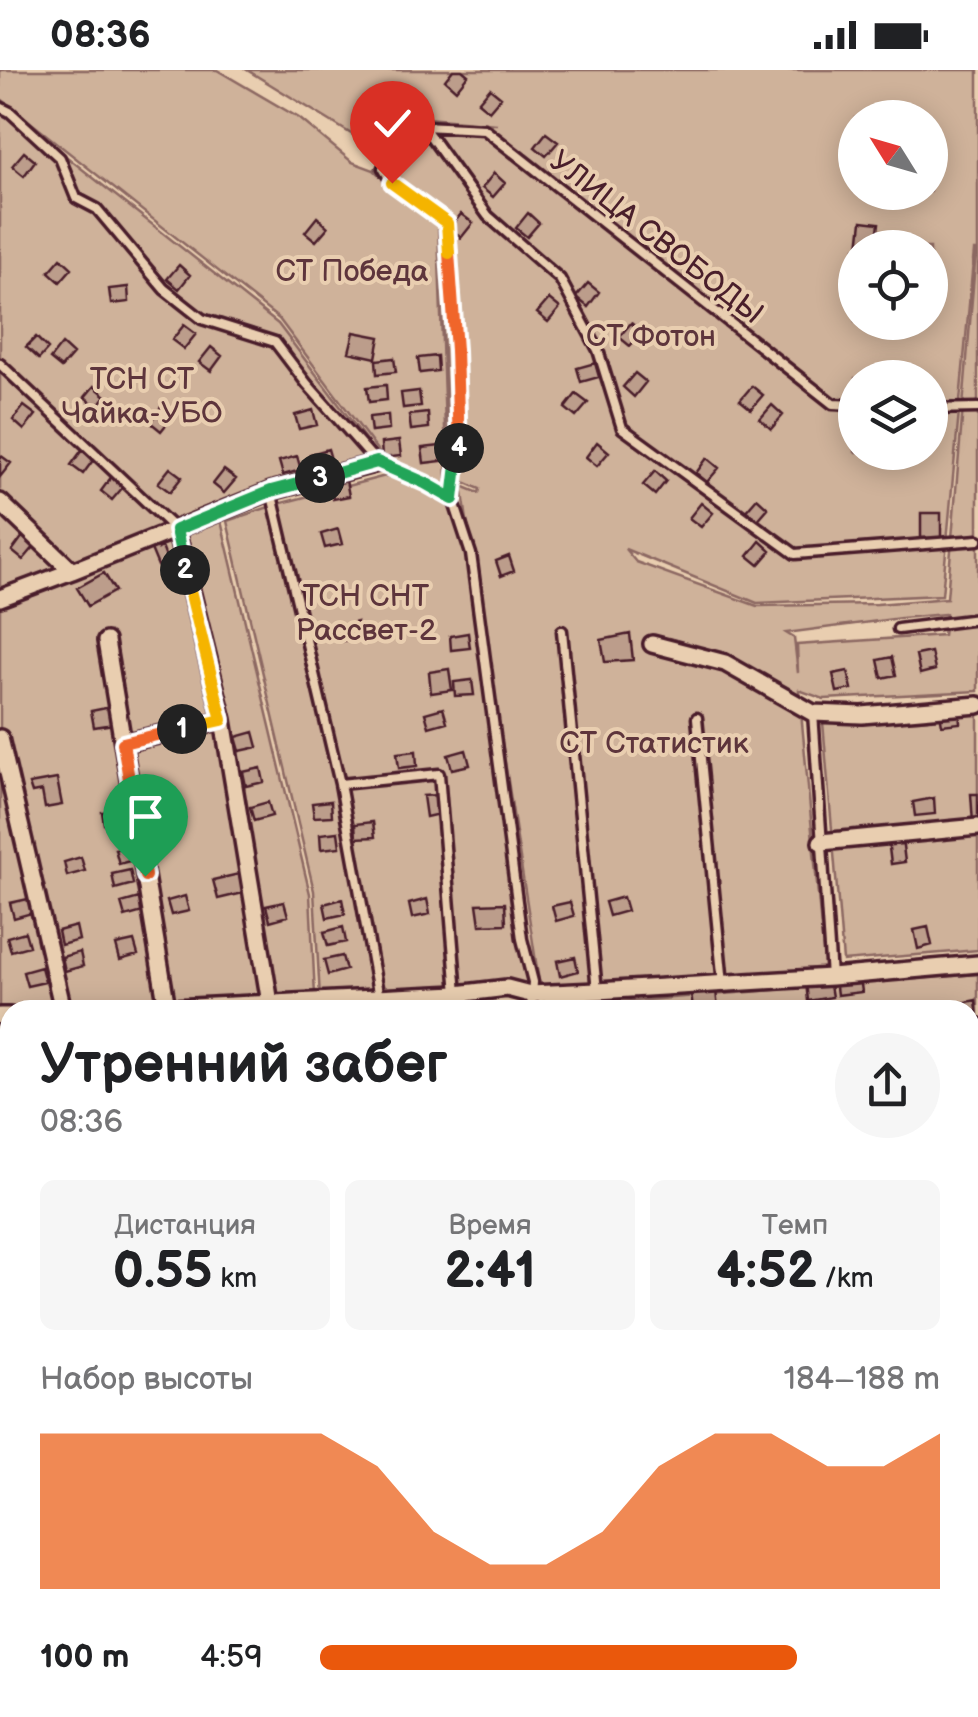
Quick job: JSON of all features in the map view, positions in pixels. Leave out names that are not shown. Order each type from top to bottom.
[{"type":"street","points":[[0,598],[271,491],[377,462]]},
{"type":"street","points":[[0,502],[72,572]]},
{"type":"street","points":[[176,530],[222,720],[269,1000]]},
{"type":"street","points":[[106,641],[166,1000]]},
{"type":"street","points":[[652,644],[724,662],[813,713],[862,715],[978,705]]},
{"type":"street","points":[[123,743],[222,720]]},
{"type":"street","points":[[0,738],[60,1000]]},
{"type":"street","points":[[821,842],[978,827]]},
{"type":"street","points":[[543,1000],[597,991],[978,964]]},
{"type":"street","points":[[335,1000],[508,988],[528,1000]]},
{"type":"lane","points":[[0,108],[10,112],[60,158],[76,198],[97,210],[164,289],[202,319],[275,342],[377,462],[453,499]]},
{"type":"lane","points":[[531,1000],[533,982],[522,939],[471,554],[453,499],[459,446],[447,223],[392,183],[383,168],[392,151],[423,126],[488,216],[560,280],[598,350],[622,428],[795,554],[977,540]]},
{"type":"lane","name":"УЛИЦА СВОБОДЫ","points":[[423,126],[484,129],[838,404]]},
{"type":"lane","points":[[0,364],[176,530]]},
{"type":"lane","points":[[948,409],[978,408]]},
{"type":"lane","points":[[271,491],[340,784],[379,998]]},
{"type":"lane","points":[[898,629],[978,619]]},
{"type":"lane","points":[[562,631],[597,991]]},
{"type":"lane","points":[[813,713],[831,977]]},
{"type":"lane","points":[[697,718],[722,984]]},
{"type":"lane","points":[[340,784],[438,774],[457,994]]},
{"type":"green space","points":[[0,70],[217,70],[299,118],[352,162],[374,170],[414,208],[375,169],[387,150],[420,122],[497,124],[415,117],[379,151],[247,70],[978,70],[978,691],[824,699],[799,690],[825,971],[540,988],[473,555],[533,983],[531,992],[320,998],[314,891],[227,521],[401,472],[392,470],[279,319],[0,98]],"holes":[[[438,229],[450,476],[480,489],[479,493],[462,486],[470,541],[456,489],[447,484]],[[974,251],[976,251],[947,598],[877,604],[757,606],[636,562],[625,549],[757,603],[942,595]],[[946,614],[943,635],[797,645],[798,673],[794,638],[786,633]]]},
{"type":"green space","name":"ТСН СТ Чайка-УБО","points":[[0,104],[278,324],[387,468],[280,498],[221,521],[310,894],[315,996],[0,1000],[0,604],[171,540],[0,602]]},
{"type":"green space","points":[[978,714],[978,950],[843,961],[823,722]]},
{"type":"green space","points":[[978,974],[978,1000],[646,1000]]},
{"type":"building","points":[[453,70],[468,75],[456,90],[445,80]]},
{"type":"building","points":[[490,88],[501,97],[489,111],[478,102]]},
{"type":"building","points":[[546,133],[558,142],[546,156],[535,147]]},
{"type":"building","points":[[24,152],[35,161],[24,176],[12,166]]},
{"type":"building","points":[[494,173],[505,183],[493,197],[482,188]]},
{"type":"building","points":[[528,213],[539,223],[527,237],[516,228]]},
{"type":"building","points":[[461,214],[473,223],[461,238],[450,228]]},
{"type":"building","points":[[317,217],[328,227],[316,241],[305,232]]},
{"type":"building","points":[[862,221],[879,223],[878,230],[861,230]]},
{"type":"building","points":[[61,258],[72,268],[60,282],[49,272]]},
{"type":"building","points":[[179,265],[190,275],[179,289],[167,279]]},
{"type":"building","points":[[588,283],[599,292],[588,307],[576,297]]},
{"type":"building","points":[[128,287],[129,302],[111,304],[109,289]]},
{"type":"building","points":[[549,299],[560,308],[548,322],[537,313]]},
{"type":"building","points":[[631,323],[642,332],[630,346],[619,337]]},
{"type":"building","points":[[184,325],[196,334],[184,349],[172,340]]},
{"type":"building","points":[[354,332],[380,337],[376,358],[349,352]]},
{"type":"building","points":[[36,337],[48,349],[39,359],[26,347]]},
{"type":"building","points":[[62,344],[73,354],[61,368],[50,359]]},
{"type":"building","points":[[211,347],[222,356],[211,371],[199,362]]},
{"type":"building","points":[[437,356],[438,371],[420,373],[418,358]]},
{"type":"building","points":[[394,358],[396,372],[377,374],[376,360]]},
{"type":"building","points":[[595,363],[599,377],[581,382],[577,368]]},
{"type":"building","points":[[635,373],[646,382],[634,397],[623,387]]},
{"type":"building","points":[[386,385],[387,400],[369,402],[367,387]]},
{"type":"building","points":[[94,386],[106,396],[93,412],[89,409],[93,404],[85,397]]},
{"type":"building","points":[[752,386],[763,395],[751,409],[740,400]]},
{"type":"building","points":[[419,391],[421,406],[403,408],[401,393]]},
{"type":"building","points":[[576,394],[588,403],[576,417],[565,408]]},
{"type":"building","points":[[772,405],[783,415],[771,429],[760,419]]},
{"type":"building","points":[[24,406],[36,415],[24,430],[13,420]]},
{"type":"building","points":[[161,407],[173,416],[161,431],[150,422]]},
{"type":"building","points":[[313,410],[317,425],[299,429],[295,415]]},
{"type":"building","points":[[428,413],[429,428],[411,430],[409,415]]},
{"type":"building","points":[[388,415],[389,430],[371,432],[369,417]]},
{"type":"building","points":[[399,441],[401,456],[382,458],[381,443]]},
{"type":"building","points":[[597,442],[609,452],[597,466],[586,457]]},
{"type":"building","points":[[441,446],[442,461],[424,463],[422,448]]},
{"type":"building","points":[[328,449],[332,463],[314,468],[310,454]]},
{"type":"building","points":[[82,450],[94,459],[83,474],[71,465]]},
{"type":"building","points":[[0,455],[11,463],[0,477]]},
{"type":"building","points":[[297,456],[301,470],[283,475],[279,461]]},
{"type":"building","points":[[707,458],[719,468],[707,482],[696,473]]},
{"type":"building","points":[[170,468],[182,477],[170,492],[158,483]]},
{"type":"building","points":[[224,470],[236,479],[224,493],[213,484]]},
{"type":"building","points":[[655,471],[666,481],[655,495],[643,485]]},
{"type":"building","points":[[345,475],[349,496],[333,499],[329,478]]},
{"type":"building","points":[[112,476],[124,486],[112,500],[101,491]]},
{"type":"building","points":[[757,498],[768,508],[756,522],[745,512]]},
{"type":"building","points":[[701,503],[713,513],[701,527],[689,518]]},
{"type":"building","points":[[921,513],[941,513],[941,538],[921,538]]},
{"type":"building","points":[[338,529],[342,544],[325,548],[321,534]]},
{"type":"building","points":[[23,536],[35,546],[23,560],[12,551]]},
{"type":"building","points":[[760,541],[771,551],[759,565],[748,556]]},
{"type":"building","points":[[162,547],[168,563],[158,566],[151,549]]},
{"type":"building","points":[[509,556],[514,571],[501,576],[496,561]]},
{"type":"building","points":[[104,573],[115,591],[88,606],[77,588]]},
{"type":"building","points":[[357,622],[361,637],[343,641],[339,627]]},
{"type":"building","points":[[468,633],[470,648],[451,650],[450,636]]},
{"type":"building","points":[[630,634],[633,660],[605,662],[601,640]]},
{"type":"building","points":[[931,652],[935,670],[920,674],[916,655]]},
{"type":"building","points":[[892,657],[896,675],[882,678],[878,660]]},
{"type":"building","points":[[449,669],[452,690],[431,693],[429,672]]},
{"type":"building","points":[[848,671],[852,689],[837,692],[833,674]]},
{"type":"building","points":[[472,680],[474,695],[455,696],[454,682]]},
{"type":"building","points":[[111,707],[114,724],[94,727],[91,711]]},
{"type":"building","points":[[443,708],[447,722],[429,727],[425,713]]},
{"type":"building","points":[[959,711],[960,723],[942,725],[940,713]]},
{"type":"building","points":[[254,732],[258,747],[240,751],[236,737]]},
{"type":"building","points":[[466,750],[470,765],[452,769],[448,755]]},
{"type":"building","points":[[416,751],[417,766],[399,768],[397,753]]},
{"type":"building","points":[[261,768],[264,782],[246,786],[243,772]]},
{"type":"building","points":[[57,779],[62,805],[45,808],[42,791],[32,793],[29,784]]},
{"type":"building","points":[[971,794],[978,794],[978,823],[973,823]]},
{"type":"building","points":[[437,795],[439,814],[426,817],[423,796]]},
{"type":"building","points":[[934,798],[935,814],[915,816],[913,802]]},
{"type":"building","points":[[331,801],[332,816],[314,817],[312,803]]},
{"type":"building","points":[[268,802],[272,816],[254,821],[250,807]]},
{"type":"building","points":[[129,808],[131,826],[120,828],[119,821],[104,824],[102,812]]},
{"type":"building","points":[[373,822],[375,837],[356,838],[355,824]]},
{"type":"building","points":[[338,832],[340,847],[321,849],[320,834]]},
{"type":"building","points":[[902,838],[905,862],[891,864],[888,840]]},
{"type":"building","points":[[133,845],[137,859],[119,864],[115,849]]},
{"type":"building","points":[[81,857],[85,871],[67,876],[64,862]]},
{"type":"building","points":[[130,870],[133,884],[115,889],[112,874]]},
{"type":"building","points":[[239,874],[243,893],[218,899],[213,880]]},
{"type":"building","points":[[185,896],[189,911],[171,915],[167,901]]},
{"type":"building","points":[[623,897],[627,911],[609,916],[605,902]]},
{"type":"building","points":[[139,898],[143,912],[125,917],[121,903]]},
{"type":"building","points":[[28,899],[32,913],[14,918],[10,903]]},
{"type":"building","points":[[342,899],[345,914],[327,918],[324,904]]},
{"type":"building","points":[[427,899],[430,914],[412,918],[409,904]]},
{"type":"building","points":[[284,902],[288,916],[270,921],[266,906]]},
{"type":"building","points":[[570,902],[574,916],[556,921],[552,906]]},
{"type":"building","points":[[505,903],[506,924],[480,925],[477,904]]},
{"type":"building","points":[[76,926],[79,940],[61,945],[58,931]]},
{"type":"building","points":[[343,927],[346,942],[328,946],[324,932]]},
{"type":"building","points":[[928,927],[932,945],[918,949],[914,930]]},
{"type":"building","points":[[25,932],[29,946],[11,951],[7,937]]},
{"type":"building","points":[[134,941],[138,955],[120,960],[116,945]]},
{"type":"building","points":[[80,952],[83,966],[65,971],[62,957]]},
{"type":"building","points":[[342,956],[346,970],[328,975],[324,960]]},
{"type":"building","points":[[575,957],[578,971],[560,976],[557,961]]},
{"type":"building","points":[[41,967],[45,982],[27,986],[23,972]]},
{"type":"building","points":[[860,977],[862,992],[837,995],[835,979]]},
{"type":"building","points":[[829,979],[832,997],[808,1000],[806,982]]},
{"type":"building","points":[[716,990],[717,1000],[692,1000],[691,993]]},
{"type":"route","points":[[145,876],[123,743],[222,720],[176,530],[271,491],[377,462],[453,499],[459,446],[447,223],[392,183]]},
{"type":"park label","name":"СТ Победа","points":[[352,271]]},
{"type":"park label","name":"СТ Фотон","points":[[651,336]]},
{"type":"park label","name":"ТСН СНТ Рассвет-2","points":[[366,613]]},
{"type":"park label","name":"СТ Статистик","points":[[654,743]]}]
